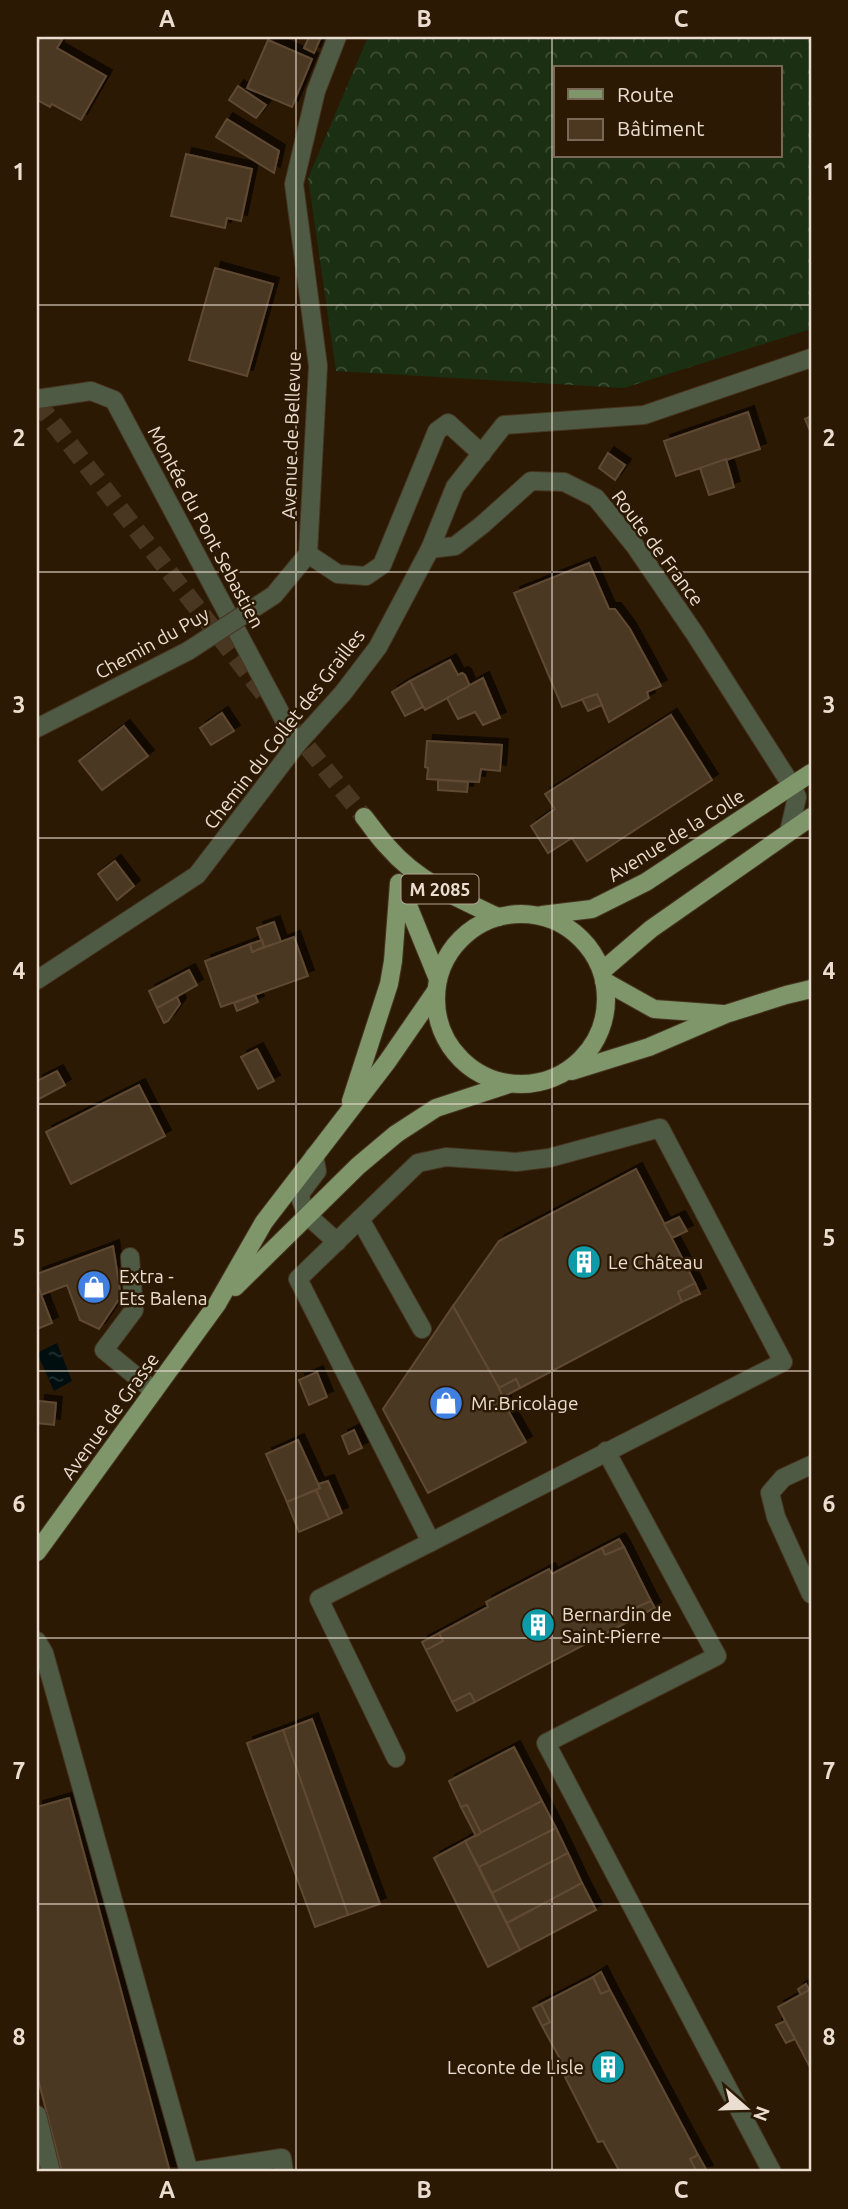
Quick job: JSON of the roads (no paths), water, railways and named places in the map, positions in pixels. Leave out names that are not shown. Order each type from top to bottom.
[{"type":"main road","name":"Avenue de la Colle","points":[[537,916],[592,909],[626,893],[811,773]]},
{"type":"main road","name":"M 2085","points":[[364,817],[389,849],[421,876],[443,891],[498,918]]},
{"type":"main road","points":[[603,976],[651,929],[811,817]]},
{"type":"main road","name":"M 2085","points":[[389,849],[437,985]]},
{"type":"main road","points":[[346,1115],[389,984],[399,883]]},
{"type":"main road","points":[[562,1074],[583,1058],[599,1035],[606,1009],[603,976],[592,951],[577,935],[558,923],[537,916],[517,914],[477,926],[460,940],[447,958],[437,985],[438,1017],[447,1042],[463,1062],[484,1077],[509,1084],[536,1084],[649,1047],[726,1014],[811,989]]},
{"type":"main road","points":[[603,976],[654,1009],[726,1014]]},
{"type":"main road","name":"Avenue de Grasse","points":[[37,1552],[217,1304],[264,1222],[387,1062],[437,985]]},
{"type":"main road","name":"Avenue de Grasse","points":[[217,1304],[358,1166],[396,1134],[436,1108],[509,1084]]},
{"type":"street","name":"Avenue de Bellevue","points":[[308,554],[318,366],[294,184],[316,92],[337,37]]},
{"type":"street","name":"Chemin du Collet des Grailles","points":[[37,981],[197,875],[297,744],[378,647],[430,549],[455,487],[504,425],[644,415],[811,358]]},
{"type":"street","name":"Montée du Pont Sebastien","points":[[37,399],[92,391],[114,400],[297,744]]},
{"type":"street","points":[[308,554],[338,574],[366,576],[382,565],[437,431],[448,424],[482,454]]},
{"type":"street","name":"Route de France","points":[[430,549],[455,546],[531,481],[564,482],[596,498],[635,546],[680,612],[792,786]]},
{"type":"street","name":"Chemin du Puy","points":[[37,728],[188,651],[274,595],[308,554]]},
{"type":"street","points":[[789,832],[797,797],[792,786]]},
{"type":"street","points":[[396,1758],[319,1599],[783,1362],[660,1128],[549,1158],[516,1162],[446,1157],[418,1163],[298,1279],[430,1542]]},
{"type":"street","name":"Avenue de Grasse","points":[[307,1215],[299,1195],[317,1171],[314,1156]]},
{"type":"street","points":[[307,1215],[337,1242]]},
{"type":"street","points":[[360,1219],[422,1329]]},
{"type":"street","points":[[130,1257],[134,1310],[104,1350],[154,1391]]},
{"type":"street","points":[[606,1451],[717,1656],[546,1743],[772,2172]]},
{"type":"street","points":[[811,1465],[783,1478],[770,1493],[776,1517],[811,1594]]},
{"type":"street","points":[[37,1641],[44,1653],[189,2172],[282,2158],[284,2172]]},
{"type":"street","points":[[37,2115],[51,2172]]},
{"type":"water","points":[[57,1343],[72,1381],[54,1391],[37,1353]]},
{"type":"tunnel","points":[[37,402],[267,698]]},
{"type":"tunnel","points":[[291,727],[364,817]]},
{"type":"place","name":"Le Château","points":[[584,1262]]},
{"type":"place","name":"Extra - Ets Balena","points":[[94,1287]]},
{"type":"place","name":"Mr.Bricolage","points":[[446,1403]]},
{"type":"place","name":"Bernardin de Saint-Pierre","points":[[538,1625]]},
{"type":"place","name":"Leconte de Lisle","points":[[608,2067]]}]
